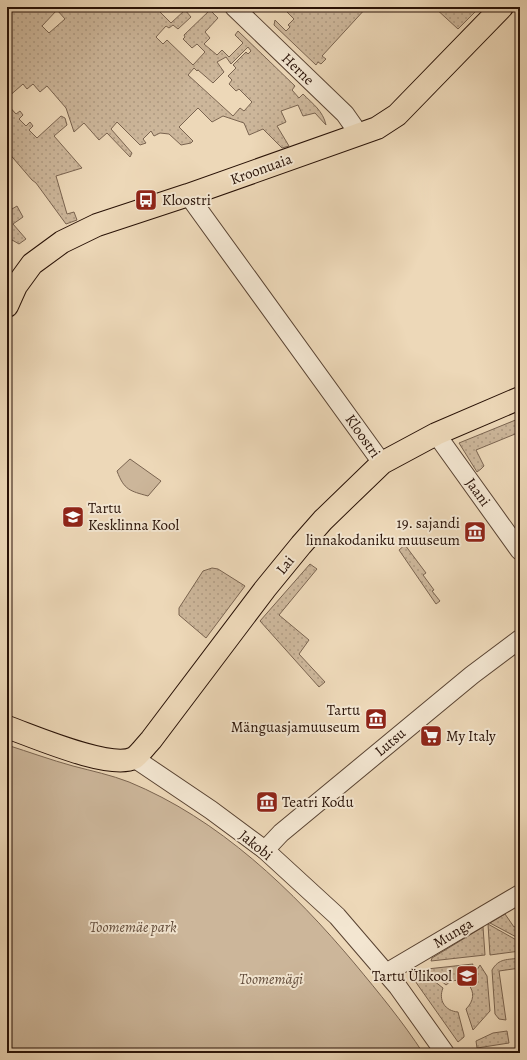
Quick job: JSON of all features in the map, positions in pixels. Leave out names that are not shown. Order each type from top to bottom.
[{"type":"main road","name":"Kroonuaia","points":[[7,306],[16,286],[32,264],[62,242],[97,225],[188,195],[377,128],[397,115],[502,7]]},
{"type":"main road","name":"Lai","points":[[134,758],[151,740],[265,589],[310,535],[323,520],[382,463],[436,434],[520,398]]},
{"type":"main road","points":[[7,727],[95,758],[121,761],[134,758]]},
{"type":"street","name":"Herne","points":[[234,7],[345,114],[359,134]]},
{"type":"street","name":"Kloostri","points":[[188,195],[382,463]]},
{"type":"street","name":"Jaani","points":[[436,434],[520,551]]},
{"type":"street","name":"Lutsu","points":[[264,850],[281,833],[472,675],[520,639]]},
{"type":"street","name":"Jakobi","points":[[134,758],[211,810],[264,850],[337,916],[398,987],[445,1053]]},
{"type":"street","name":"Munga","points":[[386,973],[520,894]]},
{"type":"green space","points":[[7,7],[155,7],[171,23],[185,10],[191,17],[178,29],[173,25],[169,28],[166,26],[156,37],[163,44],[167,40],[193,65],[205,52],[197,44],[192,48],[183,39],[185,37],[184,35],[210,10],[218,18],[205,32],[210,38],[204,44],[217,55],[222,50],[229,57],[243,43],[235,35],[238,31],[295,86],[292,90],[299,98],[303,94],[314,105],[323,116],[326,125],[315,113],[303,116],[298,105],[281,111],[286,122],[277,126],[289,146],[282,148],[263,129],[249,135],[244,123],[223,116],[212,122],[198,108],[179,127],[193,141],[191,143],[181,145],[169,134],[160,133],[154,136],[151,131],[143,139],[146,143],[140,145],[117,122],[111,129],[132,153],[130,157],[107,133],[99,140],[84,123],[74,132],[66,108],[47,86],[40,92],[33,84],[27,89],[23,84],[7,98]],"holes":[[[57,10],[65,19],[49,33],[42,26]],[[248,47],[251,51],[248,54],[246,52],[233,65],[236,68],[228,76],[232,80],[229,84],[236,91],[239,89],[252,102],[244,111],[240,108],[233,116],[188,75],[194,68],[213,83],[224,72],[217,62],[226,57],[231,64]]]},
{"type":"green space","points":[[282,7],[367,7],[322,56],[326,59],[321,64],[318,62],[316,65],[274,25],[275,20],[286,31],[290,27],[288,25],[294,19]]},
{"type":"green space","points":[[434,7],[480,7],[458,29]]},
{"type":"green space","points":[[7,104],[16,114],[20,111],[23,115],[19,119],[26,126],[30,122],[33,126],[29,130],[37,138],[61,116],[65,118],[67,125],[54,136],[82,168],[56,176],[67,214],[74,212],[77,220],[66,224],[36,183],[7,151]]},
{"type":"green space","points":[[17,206],[23,217],[13,224],[26,239],[19,244],[7,237],[7,212]]},
{"type":"green space","points":[[518,419],[520,432],[476,450],[484,466],[477,472],[459,443]]},
{"type":"green space","points":[[130,459],[161,481],[148,496],[128,489],[122,482],[117,471]]},
{"type":"green space","points":[[405,545],[426,573],[423,575],[434,590],[432,591],[440,601],[436,604],[399,550]]},
{"type":"green space","points":[[310,564],[317,569],[279,615],[309,640],[299,654],[325,682],[319,687],[260,621]]},
{"type":"green space","points":[[212,568],[218,569],[245,586],[206,638],[179,615],[179,608],[203,571]]},
{"type":"green space","name":"Toomemäe park","points":[[7,745],[129,782],[162,797],[224,836],[280,884],[331,936],[390,1008],[423,1053],[7,1053]]},
{"type":"green space","points":[[505,914],[514,927],[520,924],[520,939],[490,923]]},
{"type":"green space","points":[[488,924],[520,942],[520,951],[490,955]]},
{"type":"green space","points":[[483,927],[485,955],[431,961],[432,958]]},
{"type":"green space","points":[[520,958],[520,968],[499,971],[506,1020],[499,1019],[495,1014],[492,970],[501,961]]},
{"type":"green space","points":[[473,964],[464,982],[455,980],[446,985],[427,969]]},
{"type":"green space","points":[[480,965],[487,976],[490,1011],[473,1030],[466,1009],[471,1003],[473,996],[472,990],[468,984]]},
{"type":"green space","points":[[420,970],[443,988],[441,997],[446,1007],[449,1010],[458,1012],[464,1037],[458,1042],[415,981],[414,971]]},
{"type":"green space","points":[[507,1031],[509,1043],[477,1048],[476,1041],[493,1033]]},
{"type":"place","name":"Kloostri","points":[[146,200]]},
{"type":"place","name":"Tartu Kesklinna Kool","points":[[73,517]]},
{"type":"place","name":"19. sajandi linnakodaniku muuseum","points":[[475,532]]},
{"type":"place","name":"Tartu Mänguasjamuuseum","points":[[376,719]]},
{"type":"place","name":"My Italy","points":[[431,736]]},
{"type":"place","name":"Teatri Kodu","points":[[267,802]]},
{"type":"place","name":"Tartu Ülikool","points":[[467,976]]},
{"type":"park label","name":"Toomemägi","points":[[271,979]]}]
